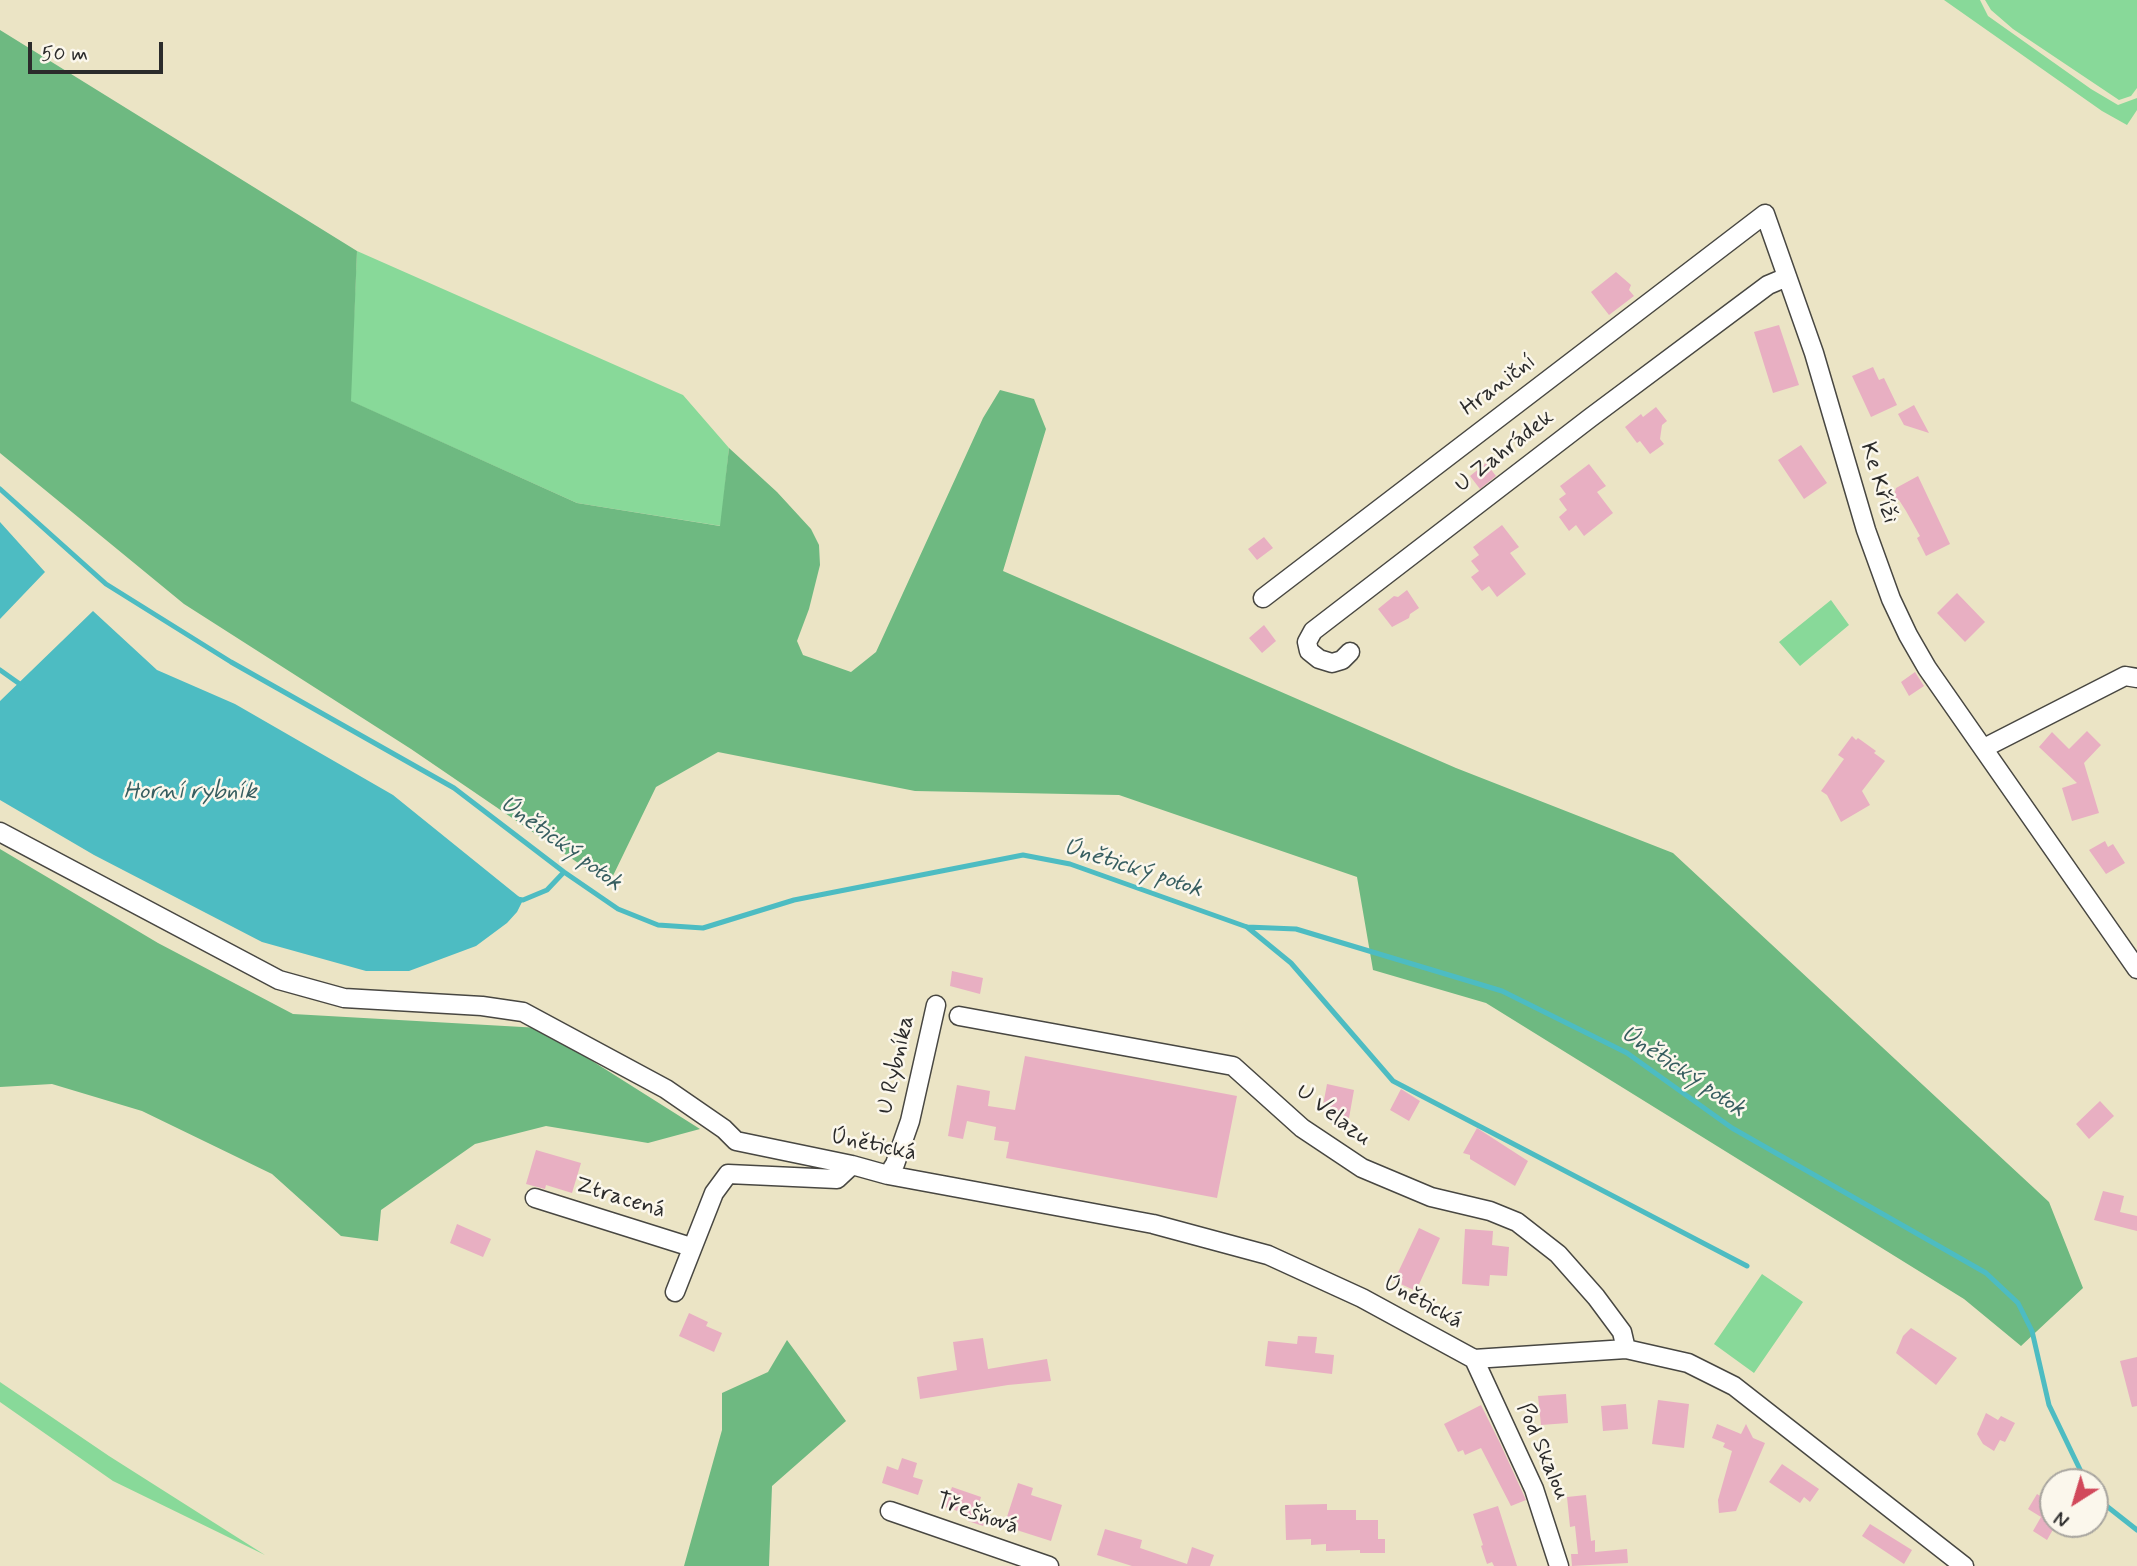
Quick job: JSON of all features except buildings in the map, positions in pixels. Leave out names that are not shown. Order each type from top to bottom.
[{"type":"street","name":"Ke Kříži","points":[[1765,214],[1814,353],[1866,530],[1891,599],[1908,635],[1927,668],[2137,969]]},
{"type":"street","name":"Hraniční","points":[[1263,597],[1765,214]]},
{"type":"street","name":"U Zahrádek","points":[[1350,652],[1342,660],[1332,663],[1319,660],[1309,651],[1307,642],[1313,631],[1590,418],[1768,285],[1787,277]]},
{"type":"street","points":[[1984,748],[2125,676],[2137,678]]},
{"type":"street","name":"Únětická","points":[[0,832],[279,980],[344,998],[482,1006],[523,1012],[666,1089],[724,1129],[736,1141],[888,1175],[1153,1224],[1268,1255],[1362,1298],[1474,1359],[1626,1349],[1688,1363],[1734,1386],[1964,1566]]},
{"type":"street","name":"U Rybníka","points":[[888,1175],[895,1164],[910,1121],[936,1005]]},
{"type":"street","name":"U Velazu","points":[[958,1016],[1233,1066],[1302,1128],[1362,1168],[1431,1197],[1490,1211],[1517,1222],[1558,1254],[1597,1297],[1622,1332],[1626,1349]]},
{"type":"street","points":[[675,1292],[714,1193],[728,1174],[837,1179],[852,1165]]},
{"type":"street","name":"Ztracená","points":[[535,1198],[691,1247]]},
{"type":"street","name":"Pod Skalou","points":[[1474,1359],[1534,1489],[1559,1566]]},
{"type":"street","name":"Třešňová","points":[[890,1511],[1049,1566]]},
{"type":"green space","points":[[1944,0],[1980,0],[1988,16],[2091,89],[2118,105],[2137,98],[2137,110],[2127,125],[2102,111]]},
{"type":"green space","points":[[1985,0],[2137,0],[2137,88],[2131,96],[2119,100],[2013,29],[1991,10]]},
{"type":"green space","points":[[0,30],[357,251],[351,401],[577,503],[720,526],[729,448],[777,492],[811,529],[819,545],[820,565],[809,609],[797,641],[803,655],[851,672],[876,652],[983,418],[1000,390],[1034,399],[1046,429],[1003,571],[1456,768],[1673,853],[2049,1202],[2083,1288],[2021,1346],[1964,1299],[1486,1003],[1373,970],[1357,877],[1119,795],[915,791],[718,752],[656,787],[609,884],[411,749],[184,604],[0,453]]},
{"type":"green space","points":[[357,251],[683,395],[729,448],[721,526],[577,503],[350,401]]},
{"type":"green space","points":[[1831,600],[1849,625],[1800,666],[1779,642]]},
{"type":"green space","points":[[0,849],[158,943],[293,1014],[540,1028],[700,1129],[648,1143],[546,1126],[475,1144],[381,1210],[378,1241],[341,1236],[272,1174],[142,1111],[52,1084],[0,1087]]},
{"type":"green space","points":[[1762,1274],[1803,1302],[1754,1373],[1714,1344]]},
{"type":"green space","points":[[787,1340],[846,1421],[772,1486],[769,1566],[684,1566],[722,1430],[722,1393],[768,1372]]},
{"type":"green space","points":[[0,1382],[109,1456],[265,1555],[113,1481],[0,1402]]},
{"type":"water","points":[[0,522],[45,572],[0,619]]},
{"type":"water","name":"Horní rybník","points":[[93,611],[157,670],[235,704],[393,795],[523,900],[517,912],[476,946],[409,971],[366,971],[262,942],[94,855],[0,800],[0,701]]},
{"type":"waterway","name":"Únětický potok","points":[[0,489],[106,584],[231,662],[454,788],[564,872],[618,909],[658,925],[703,928],[794,900],[1023,855],[1070,864],[1247,927],[1296,929],[1502,991],[1627,1053],[1732,1128],[1986,1273],[2018,1303],[2032,1331],[2049,1405],[2079,1468]]},
{"type":"waterway","points":[[0,670],[24,687]]},
{"type":"waterway","points":[[517,899],[523,900],[547,890],[564,872]]},
{"type":"waterway","points":[[1247,927],[1291,963],[1393,1081],[1747,1266]]},
{"type":"waterway","name":"Únětický potok","points":[[2109,1508],[2137,1530]]}]
